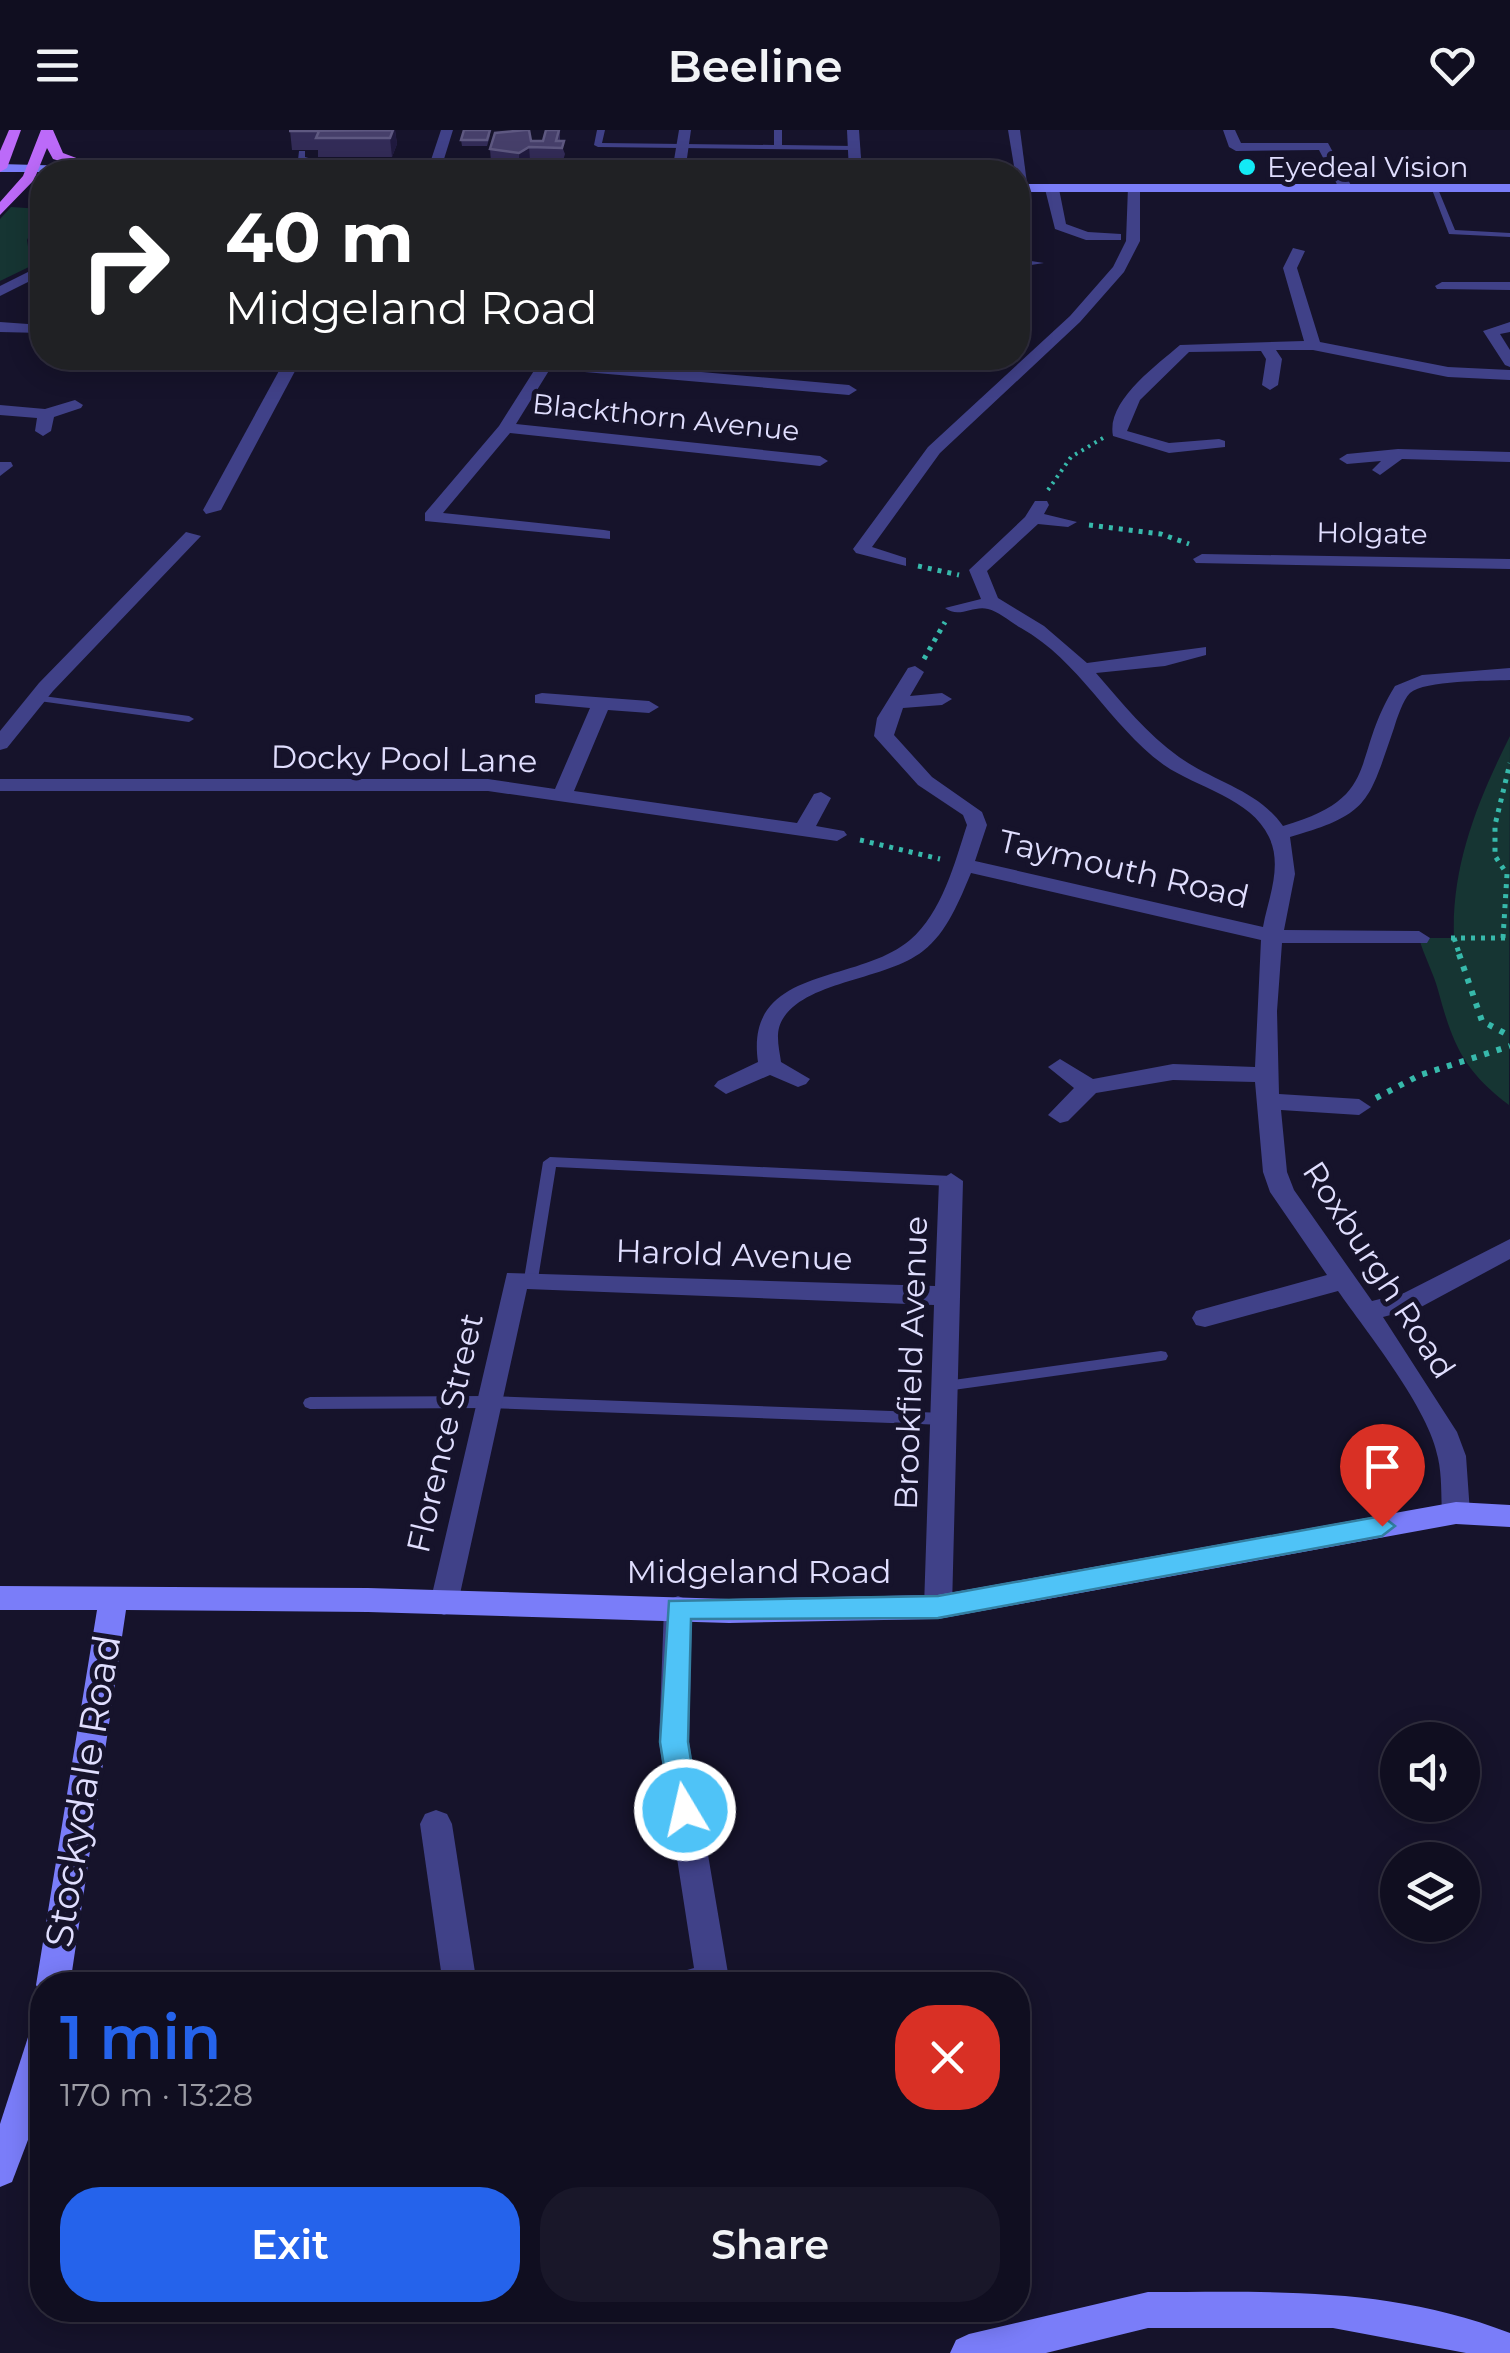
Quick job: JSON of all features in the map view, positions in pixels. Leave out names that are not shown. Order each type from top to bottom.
[{"type":"main road","points":[[0,146],[14,131]]},
{"type":"main road","points":[[0,168],[14,131]]},
{"type":"main road","points":[[46,133],[58,156],[71,160]]},
{"type":"main road","points":[[39,160],[46,133]]},
{"type":"main road","points":[[0,211],[30,179]]},
{"type":"street","points":[[437,160],[447,130]]},
{"type":"street","points":[[680,160],[684,130]]},
{"type":"street","points":[[854,130],[855,160]]},
{"type":"street","points":[[1014,130],[1017,160]]},
{"type":"street","points":[[1229,130],[1236,147],[1323,146],[1346,189]]},
{"type":"street","points":[[0,168],[30,173]]},
{"type":"street","points":[[0,177],[30,174]]},
{"type":"street","points":[[1030,188],[1510,188]]},
{"type":"street","points":[[1052,189],[1060,226],[1086,236],[1116,237]]},
{"type":"street","points":[[1030,361],[1075,319],[1118,269],[1133,241],[1132,190]]},
{"type":"street","points":[[1290,256],[1298,306],[1313,346]]},
{"type":"street","points":[[1030,263],[1037,262]]},
{"type":"street","points":[[1462,269],[1472,286]]},
{"type":"street","points":[[0,292],[30,276]]},
{"type":"street","points":[[1442,286],[1510,286]]},
{"type":"street","points":[[1165,338],[1185,348],[1268,350],[1313,346],[1448,372],[1508,376],[1491,331],[1510,326]]},
{"type":"street","points":[[0,327],[30,328]]},
{"type":"street","points":[[1185,348],[1138,394],[1119,424],[1119,433],[1194,452],[1219,463]]},
{"type":"street","points":[[1268,350],[1274,360],[1270,385]]},
{"type":"street","points":[[212,510],[288,370]]},
{"type":"street","points":[[541,370],[506,428],[431,517],[604,535]]},
{"type":"street","points":[[641,370],[849,390]]},
{"type":"street","points":[[900,562],[862,549],[934,450],[1020,370]]},
{"type":"street","points":[[0,410],[44,422],[75,404]]},
{"type":"street","name":"Blackthorn Avenue","points":[[506,428],[820,461]]},
{"type":"street","points":[[1194,452],[1219,444]]},
{"type":"street","points":[[1347,459],[1398,454],[1510,457]]},
{"type":"street","points":[[1380,470],[1398,454]]},
{"type":"street","points":[[990,603],[978,570],[986,561],[1038,511],[1068,522]]},
{"type":"street","points":[[0,744],[36,698],[192,536]]},
{"type":"street","name":"Holgate","points":[[1202,559],[1229,549],[1510,564]]},
{"type":"street","points":[[954,608],[990,603],[1040,631],[1085,669],[1137,734],[1174,764],[1251,804],[1278,834],[1325,823],[1355,805],[1402,690],[1422,681],[1481,676],[1506,682]]},
{"type":"street","points":[[1085,669],[1199,652]]},
{"type":"street","points":[[1165,660],[1190,672]]},
{"type":"street","points":[[798,1079],[770,1066],[764,1045],[766,1029],[789,1000],[816,985],[903,956],[931,928],[961,864],[976,818],[924,781],[884,736],[896,702],[915,672]]},
{"type":"street","points":[[542,699],[649,707]]},
{"type":"street","points":[[896,702],[942,699]]},
{"type":"street","points":[[564,794],[601,704]]},
{"type":"street","name":"Docky Pool Lane","points":[[0,786],[488,785],[804,827],[838,835]]},
{"type":"street","points":[[804,827],[820,798]]},
{"type":"street","name":"Roxburgh Road","points":[[1278,834],[1286,865],[1272,936],[1265,1075],[1282,1192],[1443,1432],[1452,1456],[1456,1513]]},
{"type":"street","name":"Taymouth Road","points":[[961,864],[1272,936],[1419,938]]},
{"type":"street","points":[[726,1086],[770,1066]]},
{"type":"street","points":[[1060,1068],[1089,1087]]},
{"type":"street","points":[[1060,1115],[1089,1087],[1188,1071],[1265,1075]]},
{"type":"street","points":[[1267,1100],[1359,1107]]},
{"type":"street","name":"Brookfield Avenue","points":[[938,1607],[950,1180]]},
{"type":"street","points":[[1365,1312],[1412,1300],[1510,1248]]},
{"type":"street","name":"Harold Avenue","points":[[523,1279],[949,1296]]},
{"type":"street","name":"Florence Street","points":[[444,1602],[487,1402],[523,1279]]},
{"type":"street","points":[[1205,1318],[1343,1280]]},
{"type":"street","name":"Midgeland Road","points":[[0,1598],[678,1608],[938,1607],[1456,1513],[1510,1516]]},
{"type":"street","name":"Stockydale Road","points":[[55,1972],[113,1598]]},
{"type":"street","points":[[678,1608],[674,1742],[703,1972]]},
{"type":"street","points":[[436,1824],[458,1972]]},
{"type":"street","points":[[0,2170],[30,2089]]},
{"type":"street","points":[[969,2353],[1148,2310],[1333,2310],[1456,2331],[1510,2352]]},
{"type":"lane","points":[[600,130],[598,145],[854,148]]},
{"type":"lane","points":[[778,130],[778,147]]},
{"type":"lane","points":[[302,153],[301,158],[308,160]]},
{"type":"lane","points":[[1434,188],[1452,232],[1510,234]]},
{"type":"lane","points":[[36,698],[189,719]]},
{"type":"lane","points":[[523,1279],[550,1162],[950,1180]]},
{"type":"lane","points":[[946,1386],[1161,1356]]},
{"type":"lane","points":[[310,1403],[487,1402],[945,1419]]},
{"type":"path","points":[[1038,511],[1070,457],[1119,433]]},
{"type":"path","points":[[1068,522],[1160,534],[1198,548],[1202,559]]},
{"type":"path","points":[[900,562],[980,580]]},
{"type":"path","points":[[915,672],[954,608]]},
{"type":"path","points":[[1419,938],[1506,938],[1508,874],[1495,856],[1496,825],[1510,763]]},
{"type":"path","points":[[838,835],[961,864]]},
{"type":"path","points":[[1454,938],[1482,1021],[1510,1036]]},
{"type":"path","points":[[1359,1107],[1420,1076],[1510,1046]]},
{"type":"green space","points":[[11,207],[30,208],[30,266],[0,281],[0,219]]},
{"type":"green space","points":[[1510,736],[1509,1105],[1481,1080],[1462,1055],[1419,938],[1454,938],[1462,859],[1487,784]]},
{"type":"building","points":[[393,130],[390,138],[316,138],[319,131],[289,131]]},
{"type":"building","points":[[464,130],[490,130],[487,140],[461,140]]},
{"type":"building","points":[[529,130],[531,141],[543,141],[546,130],[559,130],[556,141],[564,141],[562,148],[529,147],[519,153],[490,149],[495,133]]},
{"type":"place","name":"Eyedeal Vision","points":[[1247,167]]},
{"type":"route","points":[[685,1810],[674,1742],[678,1608],[728,1611],[938,1607],[1382,1526]]}]
